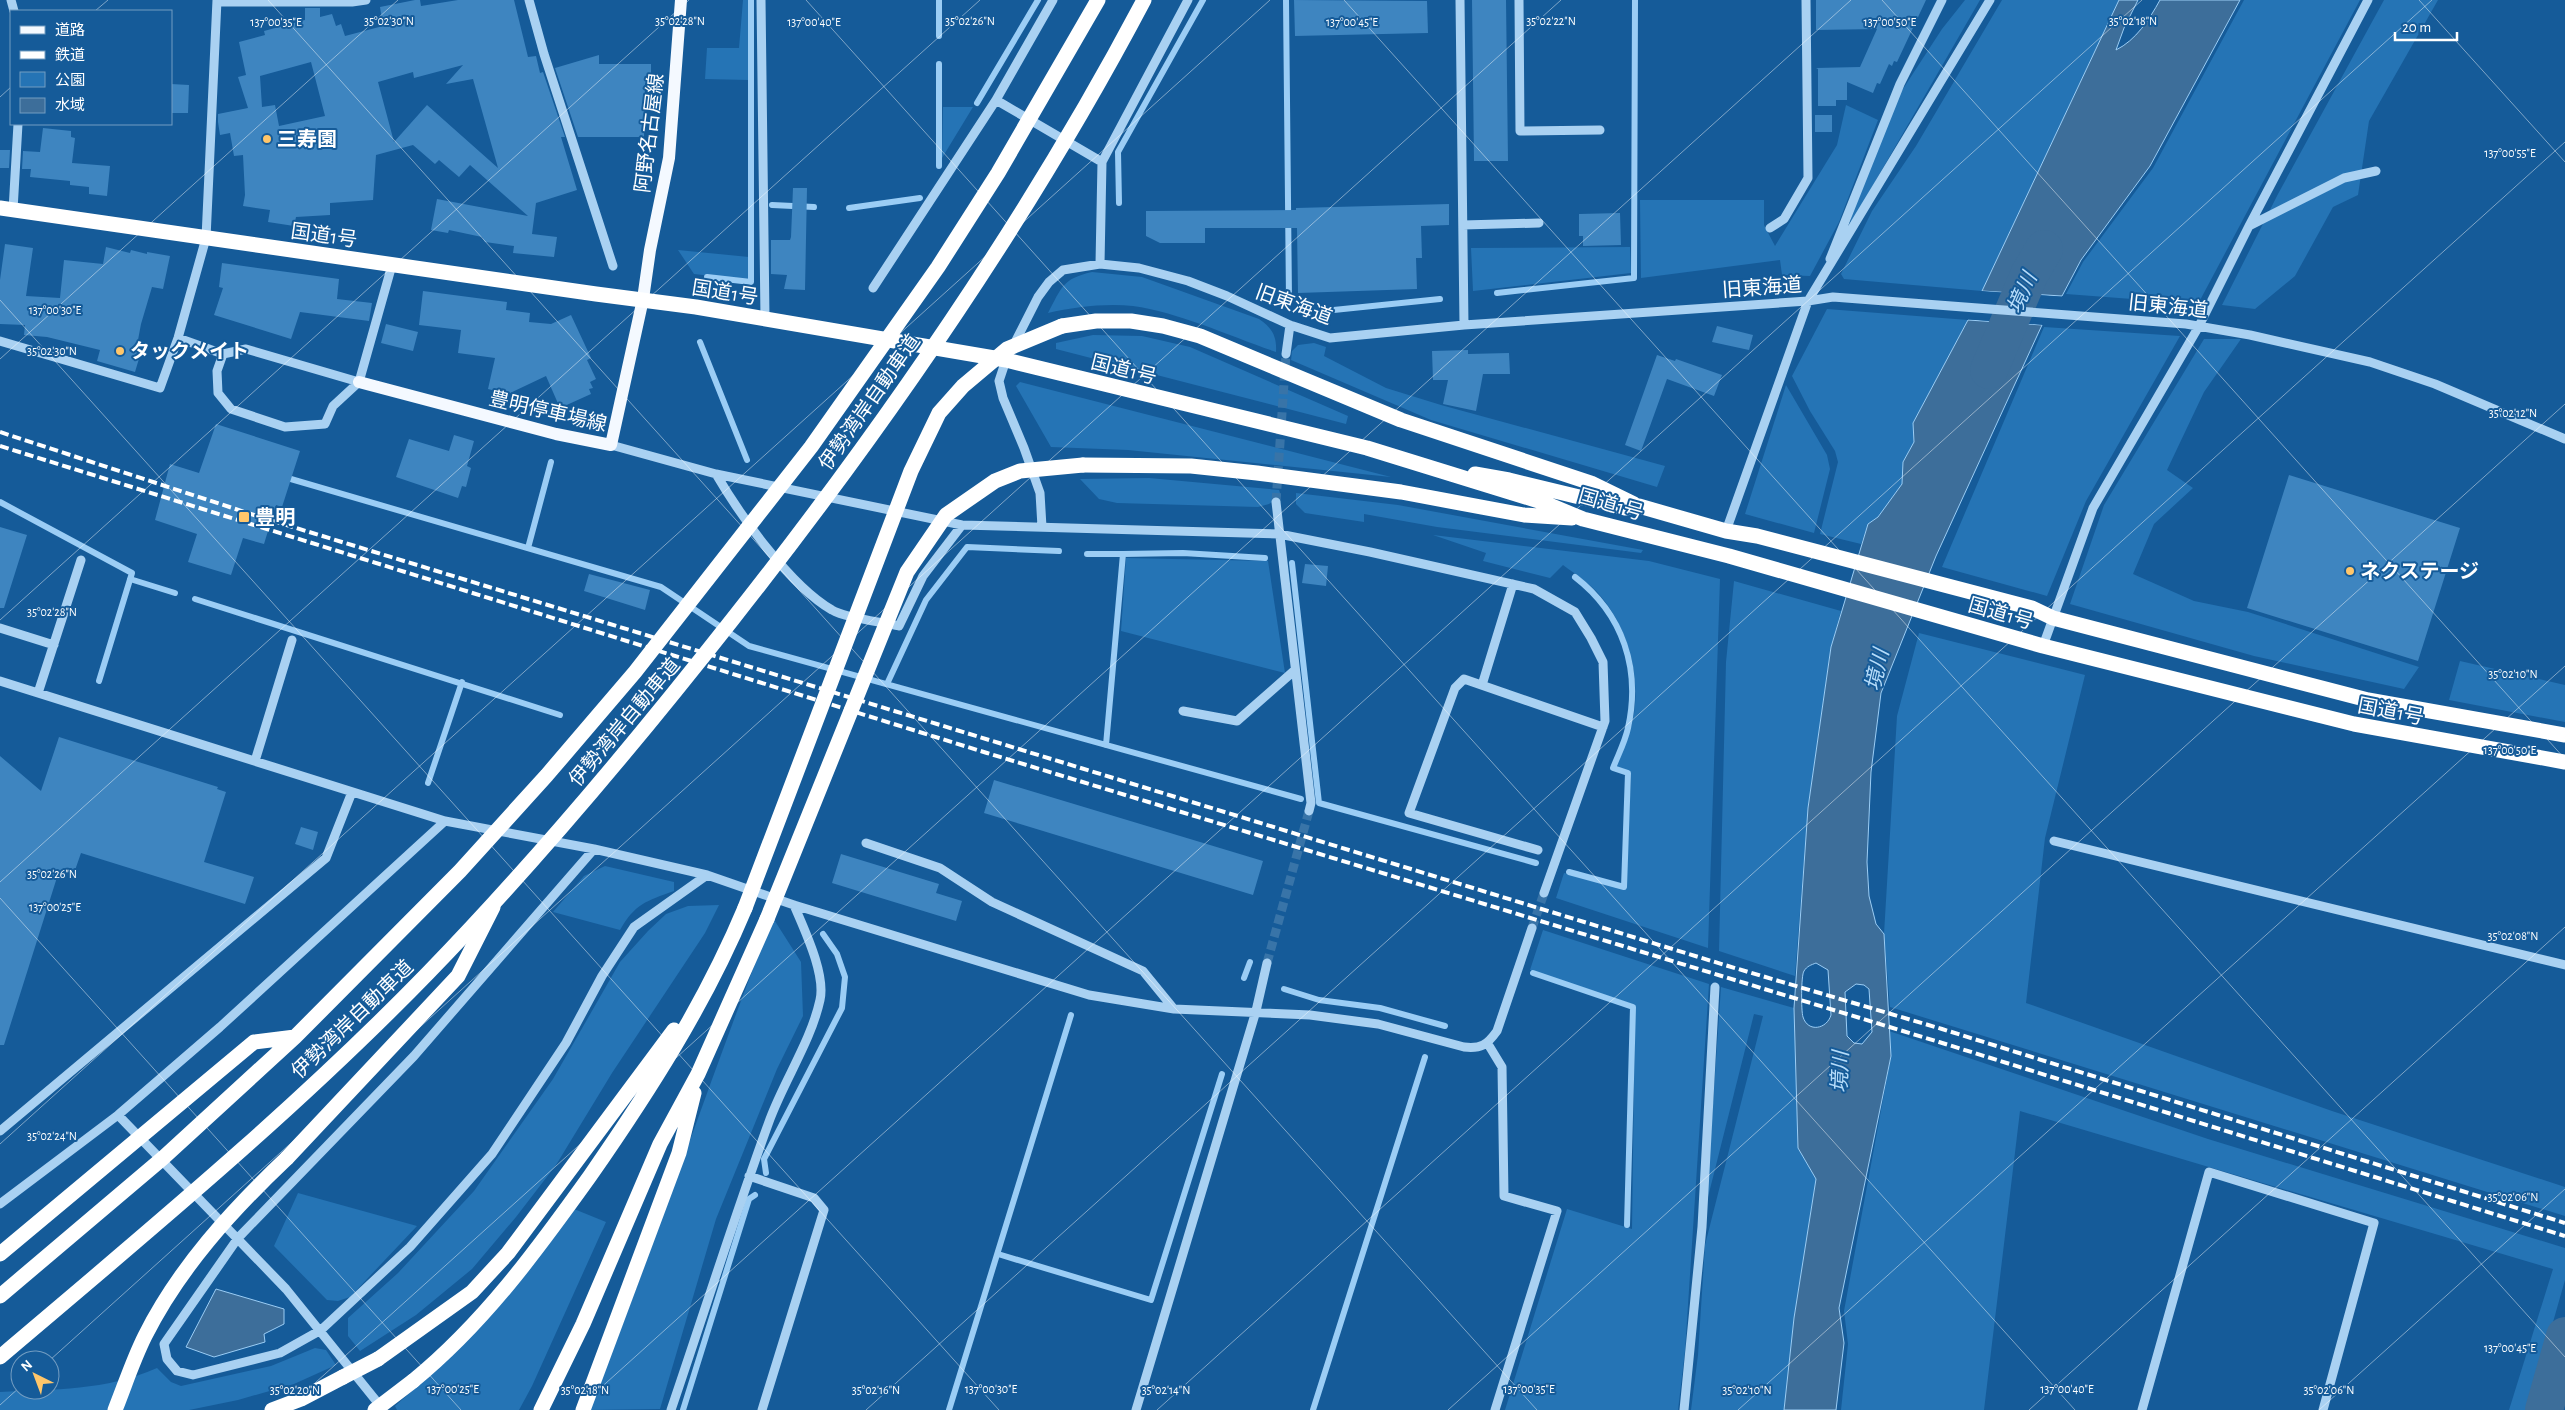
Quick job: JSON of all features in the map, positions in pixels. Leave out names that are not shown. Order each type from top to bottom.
[{"type":"highway","name":"伊勢湾岸自動車道","points":[[0,1296],[163,1158],[295,1037],[460,871],[547,775],[635,672],[810,447],[938,267],[998,173],[1098,0]]},
{"type":"highway","name":"伊勢湾岸自動車道","points":[[0,1357],[125,1253],[345,1055],[428,973],[584,802],[677,690],[859,453],[985,270],[1044,177],[1100,84],[1144,0]]},
{"type":"highway","name":"国道1号","points":[[7,209],[596,294],[643,299],[1006,360],[1367,448],[1434,467],[1503,492],[1542,502],[1584,519],[1748,562],[2022,638],[2043,646],[2354,724],[2565,762]]},
{"type":"highway","points":[[375,1410],[413,1381],[479,1320],[538,1249],[637,1109],[670,1055],[729,945],[745,908],[911,471],[939,413],[963,386],[1007,349],[1062,326],[1096,320],[1131,321],[1163,326],[1200,336],[1401,420],[1591,483],[1639,506]]},
{"type":"highway","points":[[541,1410],[583,1324],[660,1144],[698,1074],[767,919],[907,572],[925,543],[946,515],[995,481],[1020,471],[1084,465],[1191,466],[1257,473],[1401,492],[1524,515],[1584,519]]},
{"type":"highway","name":"国道1号","points":[[1434,467],[1509,480],[1625,508],[1639,506],[1726,531],[1757,536],[2032,608],[2052,618],[2368,700],[2565,735]]},
{"type":"highway","points":[[115,1410],[146,1335],[162,1306],[205,1246],[243,1200],[287,1158],[458,976],[497,898]]},
{"type":"highway","points":[[272,1410],[302,1399],[378,1359],[472,1292],[508,1253],[668,1039],[729,945]]},
{"type":"highway","points":[[0,1254],[204,1086],[254,1042],[295,1037]]},
{"type":"highway","points":[[583,1410],[680,1154],[698,1074]]},
{"type":"highway","points":[[361,1410],[388,1392],[399,1393]]},
{"type":"main road","name":"阿野名古屋線","points":[[643,299],[669,158],[682,0]]},
{"type":"main road","name":"豊明停車場線","points":[[359,382],[556,434],[612,445],[643,299]]},
{"type":"street","points":[[0,340],[160,388],[178,338],[206,238],[217,1],[352,2],[366,0]]},
{"type":"street","points":[[529,0],[544,54],[613,266]]},
{"type":"street","points":[[761,0],[765,318]]},
{"type":"street","points":[[873,288],[996,100],[1053,0]]},
{"type":"street","points":[[1100,264],[1102,162],[1188,0]]},
{"type":"street","points":[[1460,0],[1464,325]]},
{"type":"street","points":[[1519,0],[1520,131],[1600,130]]},
{"type":"street","points":[[1770,228],[1784,219],[1808,178],[1806,0]]},
{"type":"street","points":[[1821,282],[1900,84],[1942,0]]},
{"type":"street","points":[[1726,531],[1808,301],[1990,0]]},
{"type":"street","points":[[2043,646],[2093,508],[2200,326],[2249,226],[2368,0]]},
{"type":"street","points":[[996,100],[1102,162]]},
{"type":"street","points":[[7,209],[18,125]]},
{"type":"street","points":[[2249,226],[2344,178],[2376,171]]},
{"type":"street","points":[[1463,225],[1539,223]]},
{"type":"street","name":"旧東海道","points":[[1042,527],[1040,493],[1003,398],[999,381],[1006,360],[1038,297],[1050,282],[1062,270],[1100,264],[1139,268],[1188,281],[1227,296],[1290,325],[1330,338],[1464,325],[1808,301],[1833,297],[2186,324],[2370,362],[2435,384],[2565,439]]},
{"type":"street","points":[[223,354],[217,371],[218,393],[231,409],[285,427],[325,424],[333,406],[359,382],[392,265]]},
{"type":"street","points":[[1286,354],[1290,325]]},
{"type":"street","points":[[178,338],[223,354],[246,348],[359,382]]},
{"type":"street","points":[[612,445],[716,474],[962,525],[1279,534],[1370,552],[1534,590],[1574,612],[1587,632],[1602,662],[1605,721],[1544,893]]},
{"type":"street","points":[[716,474],[732,500],[799,586],[833,612],[899,626],[923,576],[962,525]]},
{"type":"street","points":[[1276,502],[1311,802],[1309,811]]},
{"type":"street","points":[[38,693],[81,560]]},
{"type":"street","points":[[1482,685],[1512,584]]},
{"type":"street","points":[[0,628],[54,645]]},
{"type":"street","points":[[255,761],[292,640]]},
{"type":"street","points":[[1183,711],[1237,721],[1295,670]]},
{"type":"street","points":[[1538,850],[1410,813],[1455,688],[1464,679],[1603,727]]},
{"type":"street","points":[[0,681],[445,821],[594,849],[707,874],[794,905],[1089,994],[1174,1009],[1256,1011],[1310,1015],[1378,1024],[1464,1048],[1478,1048],[1488,1044],[1497,1031],[1532,928]]},
{"type":"street","points":[[0,1131],[326,858],[352,792]]},
{"type":"street","points":[[0,1204],[118,1115],[220,1027],[445,821]]},
{"type":"street","points":[[2054,841],[2565,965]]},
{"type":"street","points":[[866,844],[940,868],[992,902],[1143,971],[1174,1009]]},
{"type":"street","points":[[594,849],[414,1056],[238,1238],[164,1344],[167,1359],[177,1371],[193,1375],[280,1353],[321,1330],[410,1247],[492,1154],[566,1044],[602,976],[634,927],[707,874]]},
{"type":"street","points":[[671,1410],[749,1176],[779,1094],[807,1036],[821,998],[816,961],[794,905]]},
{"type":"street","points":[[1136,1410],[1256,1011],[1267,963]]},
{"type":"street","points":[[1684,1410],[1702,1227],[1715,986]]},
{"type":"street","points":[[1488,1044],[1502,1067],[1504,1196],[1557,1211],[1495,1410]]},
{"type":"street","points":[[118,1115],[238,1238],[321,1330],[383,1410]]},
{"type":"street","points":[[2142,1410],[2209,1172],[2374,1223],[2323,1410]]},
{"type":"street","points":[[749,1176],[814,1198],[824,1210],[762,1410]]},
{"type":"green space","points":[[743,0],[749,0],[749,80],[705,79],[707,48],[739,48]]},
{"type":"green space","points":[[1965,0],[1980,0],[1850,225],[1852,213],[1899,95],[1942,29]]},
{"type":"green space","points":[[2002,0],[2119,0],[1982,291],[1844,279],[1841,274],[1872,211],[1916,146]]},
{"type":"green space","points":[[2244,0],[2360,0],[2198,304],[2066,294],[2083,262],[2153,168]]},
{"type":"green space","points":[[2384,0],[2438,0],[2369,121],[2358,195],[2333,207],[2295,276],[2255,309],[2222,305],[2278,194]]},
{"type":"green space","points":[[1846,105],[1878,120],[1839,222],[1810,276],[1782,275],[1780,260],[1641,278],[1640,200],[1764,200],[1764,225],[1775,246],[1837,145]]},
{"type":"green space","points":[[943,107],[973,107],[942,158]]},
{"type":"green space","points":[[1630,247],[1631,273],[1473,291],[1471,248]]},
{"type":"green space","points":[[678,250],[749,257],[749,280],[694,274]]},
{"type":"green space","points":[[1092,272],[1142,277],[1259,319],[1273,333],[1276,341],[1276,352],[1186,319],[1133,306],[1090,306],[1048,313],[1064,285],[1074,278]]},
{"type":"green space","points":[[1827,309],[1968,320],[1913,423],[1914,442],[1903,462],[1902,484],[1878,517],[1868,524],[1861,544],[1820,534],[1838,462],[1835,451],[1810,411],[1792,376]]},
{"type":"green space","points":[[2044,327],[2180,336],[2086,501],[2047,596],[1942,567]]},
{"type":"green space","points":[[1093,335],[1142,336],[1190,347],[1348,416],[1346,424],[1056,349],[1056,343]]},
{"type":"green space","points":[[2204,339],[2241,339],[2204,392],[2167,470],[2193,488],[2154,524],[2133,574],[2194,601],[2248,612],[2419,667],[2404,689],[2254,656],[2070,604],[2104,505]]},
{"type":"green space","points":[[1314,343],[1326,347],[1324,356],[1386,388],[1441,405],[1665,466],[1657,487],[1431,420],[1291,360],[1292,351],[1298,345]]},
{"type":"green space","points":[[1020,382],[1391,477],[1128,450],[1051,447],[1016,386]]},
{"type":"green space","points":[[1786,385],[1827,455],[1830,469],[1814,533],[1745,514]]},
{"type":"green space","points":[[1149,478],[1279,490],[1281,496],[1269,504],[1258,507],[1117,503],[1099,499],[1080,479]]},
{"type":"green space","points":[[1296,493],[1398,505],[1643,550],[1641,553],[1437,527],[1364,514],[1364,522],[1305,513],[1296,504]]},
{"type":"green space","points":[[1433,535],[1649,561],[1720,579],[1708,948],[1556,898],[1564,873],[1626,889],[1631,772],[1615,767],[1628,736],[1634,715],[1635,681],[1633,664],[1623,632],[1606,603],[1592,587],[1563,565],[1550,578],[1483,561],[1486,553]]},
{"type":"green space","points":[[1126,558],[1268,561],[1285,673],[1121,631]]},
{"type":"green space","points":[[1734,581],[1841,611],[1831,647],[1808,808],[1795,976],[1719,951],[1726,662]]},
{"type":"green space","points":[[1919,633],[2085,675],[2045,838],[2026,1003],[2332,1111],[2565,1187],[2565,1216],[1890,1007],[1884,934],[1897,716]]},
{"type":"green space","points":[[2460,661],[2565,685],[2565,722],[2449,700]]},
{"type":"green space","points":[[605,866],[674,882],[674,891],[642,904],[625,921],[620,930],[553,912],[584,876]]},
{"type":"green space","points":[[719,905],[705,933],[612,1073],[556,1165],[516,1217],[472,1269],[416,1315],[360,1351],[348,1336],[348,1318],[398,1273],[474,1191],[553,1079],[620,962],[666,914],[688,906]]},
{"type":"green space","points":[[773,918],[801,962],[803,1016],[777,1069],[716,1219],[660,1409],[589,1410],[636,1288]]},
{"type":"green space","points":[[1543,930],[1709,984],[1685,1351],[1678,1410],[1505,1410],[1567,1209],[1632,1229],[1635,1005],[1530,970]]},
{"type":"green space","points":[[1721,987],[1794,1008],[1798,1148],[1816,1179],[1794,1318],[1784,1410],[1691,1410],[1698,1355],[1705,1245],[1763,1016],[1754,1014],[1706,1205]]},
{"type":"green space","points":[[1889,1031],[2208,1139],[2565,1248],[2565,1280],[2528,1410],[2509,1410],[2553,1269],[2020,1111],[1984,1410],[1841,1410],[1848,1344],[1844,1311],[1891,1056]]},
{"type":"green space","points":[[298,1193],[417,1226],[350,1297],[338,1301],[327,1300],[274,1246]]},
{"type":"green space","points":[[574,1209],[606,1222],[532,1386],[519,1410],[397,1410],[395,1406],[454,1354]]},
{"type":"green space","points":[[315,1348],[326,1350],[336,1365],[294,1384],[238,1400],[189,1410],[0,1410],[0,1392],[10,1392],[10,1400],[60,1400],[60,1389],[80,1388],[118,1381],[138,1376],[157,1368],[171,1382],[181,1386],[271,1366]]},
{"type":"water","points":[[2119,0],[2138,0],[2124,28],[2116,50],[2136,35],[2160,0],[2240,0],[2150,166],[2081,260],[2062,296],[1982,291]]},
{"type":"water","points":[[1968,320],[2042,325],[1936,556],[1881,693],[1871,772],[1867,862],[1869,896],[1876,924],[1884,934],[1891,1056],[1839,1308],[1844,1343],[1836,1410],[1784,1410],[1794,1318],[1816,1179],[1798,1148],[1794,1008],[1808,808],[1831,647],[1868,524],[1878,517],[1902,484],[1903,462],[1914,442],[1913,423]],"holes":[[[1816,963],[1828,970],[1831,1015],[1829,1020],[1822,1026],[1813,1027],[1805,1022],[1802,1013],[1802,979],[1804,971]],[[1856,984],[1864,985],[1869,989],[1872,1032],[1862,1044],[1854,1043],[1847,1036],[1845,992]]]},
{"type":"water","points":[[216,1289],[284,1309],[284,1324],[264,1334],[265,1342],[214,1357],[186,1347]]},
{"type":"pier","points":[[1979,291],[2064,297],[2062,299],[1982,294]]},
{"type":"pier","points":[[1968,317],[2042,322],[2044,325],[1965,319]]},
{"type":"building","points":[[415,0],[420,0],[421,6],[458,0],[514,0],[528,57],[536,56],[540,73],[543,72],[565,137],[561,137],[577,190],[536,203],[532,234],[557,237],[554,257],[513,253],[514,246],[485,242],[482,237],[449,230],[448,233],[431,230],[437,199],[528,216],[470,165],[459,177],[439,160],[435,164],[413,145],[376,155],[373,200],[330,203],[330,215],[296,217],[294,226],[268,222],[270,210],[243,206],[245,195],[243,155],[234,156],[230,133],[220,135],[218,122],[218,114],[248,108],[238,77],[246,75],[239,42],[265,35],[264,31],[305,20],[305,8],[320,8],[320,17],[332,14],[336,26],[341,24],[345,36],[383,26],[380,7]],"holes":[[[311,62],[325,116],[279,126],[275,105],[262,107],[260,76]],[[463,65],[446,84],[473,79],[498,168],[427,105],[394,142],[378,82],[413,72],[414,78]]]},
{"type":"building","points":[[1294,0],[1427,1],[1428,33],[1295,36]]},
{"type":"building","points":[[1472,0],[1506,0],[1508,161],[1474,161]]},
{"type":"building","points":[[1816,0],[1926,0],[1897,62],[1894,61],[1892,66],[1889,64],[1880,84],[1877,83],[1873,93],[1847,82],[1847,100],[1836,100],[1836,106],[1818,106],[1818,69],[1816,68],[1860,67],[1877,29],[1816,30]]},
{"type":"building","points":[[599,55],[599,64],[651,64],[651,83],[645,83],[644,137],[578,137],[555,68]]},
{"type":"building","points":[[172,84],[189,85],[188,113],[172,113]]},
{"type":"building","points":[[1815,115],[1832,115],[1832,132],[1815,132]]},
{"type":"building","points":[[43,128],[71,131],[71,137],[75,138],[72,163],[110,166],[107,196],[89,194],[89,187],[70,185],[70,181],[30,177],[31,169],[22,169],[23,151],[40,152]]},
{"type":"building","points":[[0,150],[10,150],[9,168],[0,168]]},
{"type":"building","points":[[793,188],[807,188],[805,290],[784,289],[787,275],[771,274],[771,240],[790,240],[791,237]]},
{"type":"building","points":[[1449,204],[1449,225],[1421,226],[1422,258],[1416,258],[1417,289],[1298,293],[1297,228],[1205,228],[1205,243],[1160,243],[1146,236],[1146,211],[1296,210],[1296,208]]},
{"type":"building","points":[[1620,213],[1621,245],[1583,246],[1583,236],[1579,236],[1579,214]]},
{"type":"building","points":[[5,244],[33,248],[26,296],[60,298],[64,260],[103,264],[106,247],[130,253],[131,250],[147,254],[147,252],[170,256],[163,289],[152,287],[141,324],[138,340],[144,342],[135,372],[97,361],[100,350],[47,337],[24,335],[25,325],[0,324],[0,280]]},
{"type":"building","points":[[222,263],[339,279],[337,299],[372,303],[369,321],[300,312],[291,339],[214,315],[223,288],[219,287]]},
{"type":"building","points":[[423,291],[507,302],[506,310],[530,313],[529,322],[551,324],[571,315],[591,358],[587,360],[596,379],[590,382],[593,388],[589,389],[591,394],[560,408],[546,376],[508,394],[488,389],[495,358],[458,353],[461,330],[419,325]]},
{"type":"building","points":[[386,324],[418,332],[413,351],[381,343]]},
{"type":"building","points":[[1717,326],[1753,335],[1749,350],[1712,342]]},
{"type":"building","points":[[1468,350],[1468,354],[1509,353],[1510,374],[1483,374],[1476,411],[1443,404],[1448,380],[1433,380],[1432,351]]},
{"type":"building","points":[[1657,355],[1675,361],[1676,359],[1722,375],[1714,396],[1667,379],[1641,451],[1625,445]]},
{"type":"building","points":[[216,424],[300,451],[282,507],[276,505],[264,544],[243,538],[231,575],[188,562],[197,534],[155,520],[170,464],[199,473]]},
{"type":"building","points":[[454,435],[474,441],[467,466],[471,468],[466,487],[462,486],[458,498],[396,477],[409,439],[449,451]]},
{"type":"building","points":[[2289,475],[2460,528],[2418,661],[2247,608]]},
{"type":"building","points":[[0,527],[27,535],[4,608],[0,608]]},
{"type":"building","points":[[1305,564],[1328,566],[1326,586],[1302,583]]},
{"type":"building","points":[[589,574],[650,590],[645,610],[584,591]]},
{"type":"building","points":[[59,737],[218,787],[217,789],[226,792],[204,862],[254,877],[245,904],[81,853],[73,876],[59,871],[4,1045],[0,1045],[0,756],[41,791]]},
{"type":"building","points":[[994,780],[1263,861],[1253,895],[984,813]]},
{"type":"building","points":[[301,827],[318,832],[313,850],[295,844]]},
{"type":"building","points":[[841,854],[939,884],[936,893],[962,901],[956,921],[832,883]]},
{"type":"waterway","points":[[707,277],[751,282],[751,0]]},
{"type":"waterway","points":[[939,0],[939,36]]},
{"type":"waterway","points":[[977,103],[1038,0]]},
{"type":"waterway","points":[[1119,203],[1118,152],[1203,0]]},
{"type":"waterway","points":[[1286,0],[1289,300]]},
{"type":"waterway","points":[[1497,293],[1634,278],[1635,0]]},
{"type":"waterway","points":[[939,64],[939,166]]},
{"type":"waterway","points":[[849,208],[920,198]]},
{"type":"waterway","points":[[772,205],[814,207]]},
{"type":"waterway","name":"境川","points":[[1989,370],[2029,275],[2044,249]]},
{"type":"waterway","points":[[1324,311],[1440,299]]},
{"type":"waterway","points":[[700,342],[747,460]]},
{"type":"waterway","points":[[528,548],[551,462]]},
{"type":"waterway","points":[[284,477],[661,587],[749,646],[1301,799]]},
{"type":"waterway","points":[[0,502],[132,573],[99,681]]},
{"type":"waterway","points":[[887,684],[926,600],[967,547],[1059,551]]},
{"type":"waterway","points":[[1106,745],[1123,554],[1183,553],[1265,558]]},
{"type":"waterway","points":[[1087,554],[1123,554]]},
{"type":"waterway","points":[[1292,563],[1319,803],[1536,863]]},
{"type":"waterway","points":[[1569,872],[1624,887],[1628,773],[1613,768],[1628,728],[1632,685],[1630,664],[1616,625],[1592,592],[1575,577]]},
{"type":"waterway","points":[[130,579],[175,593]]},
{"type":"waterway","points":[[195,599],[560,715]]},
{"type":"waterway","points":[[428,783],[462,682]]},
{"type":"waterway","points":[[766,1173],[764,1159],[842,1008],[845,977],[837,954],[823,934]]},
{"type":"waterway","points":[[1244,978],[1250,962]]},
{"type":"waterway","points":[[1533,973],[1633,1007],[1627,1225]]},
{"type":"waterway","points":[[1284,989],[1319,1000],[1380,1008],[1445,1026]]},
{"type":"waterway","points":[[949,1410],[1071,1015]]},
{"type":"waterway","points":[[1313,1410],[1425,1057]]},
{"type":"waterway","points":[[998,1254],[1151,1300],[1222,1074]]},
{"type":"waterway","points":[[683,1410],[749,1199],[755,1195]]},
{"type":"waterway","points":[[2544,1410],[2565,1336]]},
{"type":"tunnel","points":[[1276,502],[1286,354]]},
{"type":"tunnel","points":[[1267,963],[1309,811]]},
{"type":"tunnel","points":[[1532,928],[1544,893]]},
{"type":"railway","points":[[0,432],[257,516],[1728,966],[1942,1029],[2565,1223]]},
{"type":"railway","points":[[0,446],[987,753],[1939,1042],[2565,1236]]},
{"type":"place","name":"三寿園","points":[[267,139]]},
{"type":"place","name":"タックメイト","points":[[120,351]]},
{"type":"place","name":"豊明","points":[[244,517]]},
{"type":"place","name":"ネクステージ","points":[[2350,571]]}]
